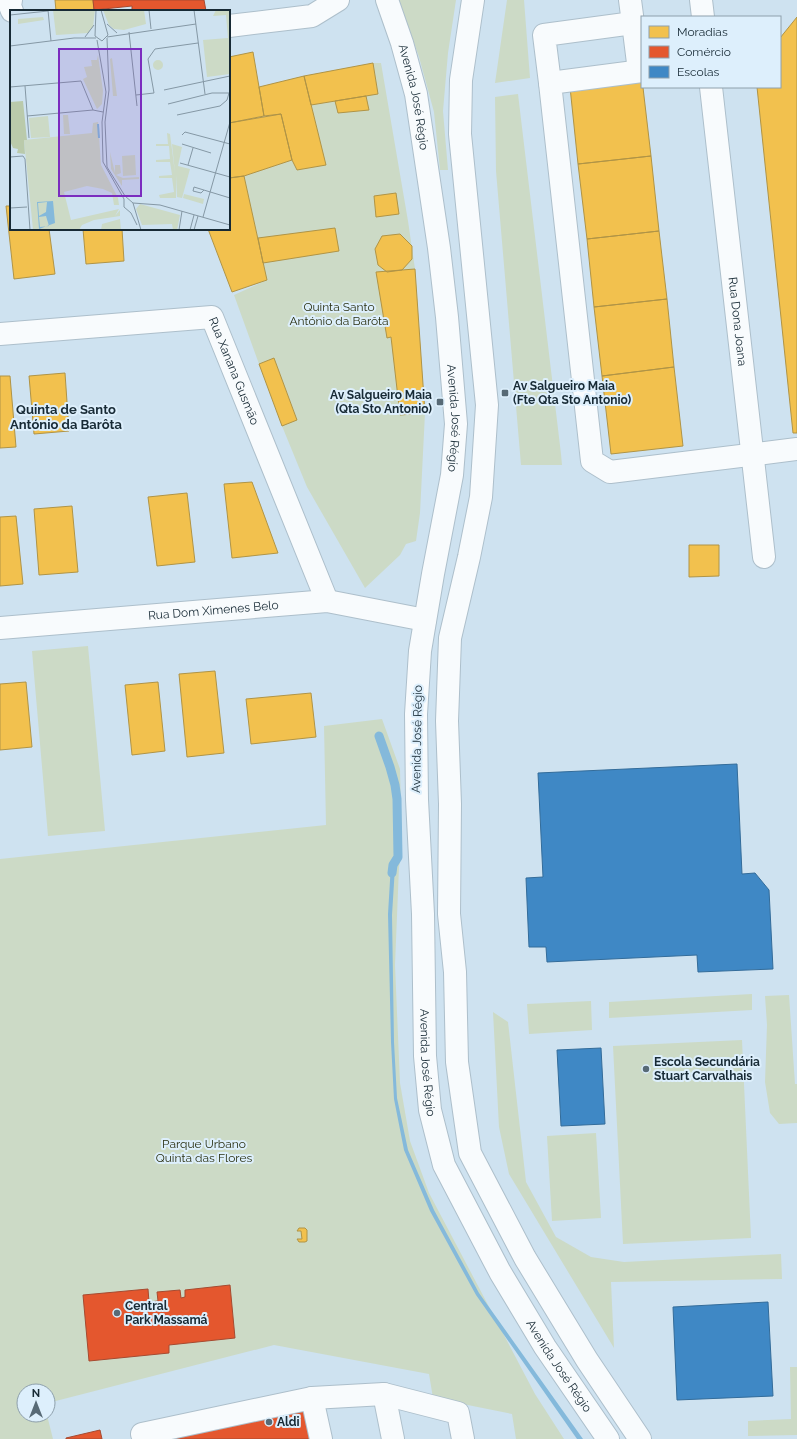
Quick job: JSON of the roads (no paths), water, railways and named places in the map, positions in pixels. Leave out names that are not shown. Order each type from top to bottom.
[{"type":"street","points":[[11,0],[10,6],[12,10]]},
{"type":"street","points":[[230,26],[312,16],[338,0]]},
{"type":"street","name":"Avenida José Régio","points":[[387,0],[402,43],[416,94],[439,248],[447,317],[456,424],[452,474],[420,651],[416,714],[416,792],[422,914],[425,1056],[430,1110],[444,1165],[500,1272],[545,1347],[608,1439]]},
{"type":"street","points":[[473,0],[461,80],[460,134],[486,405],[481,497],[450,638],[447,721],[450,804],[450,914],[455,972],[457,1062],[470,1153],[525,1258],[587,1360],[640,1439]]},
{"type":"street","points":[[550,83],[640,71],[630,0]]},
{"type":"street","points":[[701,0],[703,16]]},
{"type":"street","points":[[633,23],[544,35],[592,461],[610,472],[797,450]]},
{"type":"street","name":"Rua Dona Joana","points":[[711,88],[764,557]]},
{"type":"street","name":"Rua Xanana Gusmão","points":[[0,334],[212,317],[327,601]]},
{"type":"street","name":"Rua Dom Ximenes Belo","points":[[0,628],[327,601],[426,620]]},
{"type":"street","points":[[384,1394],[392,1439]]},
{"type":"street","points":[[142,1434],[312,1398],[384,1394],[458,1413],[463,1439]]},
{"type":"street","points":[[312,1398],[321,1439]]},
{"type":"water","points":[[393,861],[397,861],[395,867],[392,915],[394,1042],[397,1098],[408,1150],[434,1210],[479,1293],[583,1439],[577,1439],[476,1295],[430,1211],[404,1150],[394,1099],[391,1042],[388,914],[391,864]]},
{"type":"waterway","points":[[379,736],[390,767],[397,799],[398,857],[393,865],[392,873]]},
{"type":"place","name":"Av Salgueiro Maia (Fte Qta Sto Antonio)","points":[[505,393]]},
{"type":"place","name":"Av Salgueiro Maia (Qta Sto Antonio)","points":[[440,402]]},
{"type":"place","name":"Escola Secundária Stuart Carvalhais","points":[[646,1069]]},
{"type":"place","name":"Central Park Massamá","points":[[117,1313]]},
{"type":"place","name":"Aldi","points":[[269,1422]]},
{"type":"district","name":"Quinta de Santo António da Barôta","points":[[66,416]]},
{"type":"park label","name":"Quinta Santo António da Barôta","points":[[339,314]]},
{"type":"park label","name":"Parque Urbano Quinta das Flores","points":[[204,1151]]}]
